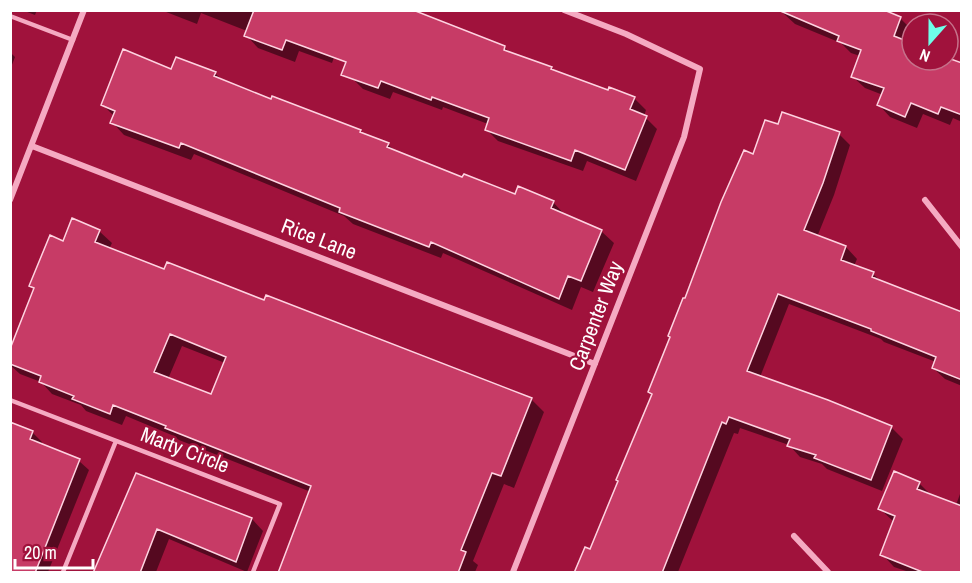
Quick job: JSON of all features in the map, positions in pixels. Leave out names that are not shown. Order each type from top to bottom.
[{"type":"street","points":[[10,200],[84,10]]},
{"type":"street","name":"Carpenter Way","points":[[513,573],[684,137],[700,69],[626,34],[564,10]]},
{"type":"street","name":"Rice Lane","points":[[32,146],[595,364]]},
{"type":"street","points":[[925,200],[962,247]]},
{"type":"street","points":[[794,536],[828,573]]},
{"type":"lane","points":[[10,16],[73,40]]},
{"type":"lane","name":"Marty Circle","points":[[10,400],[280,504],[253,573]]},
{"type":"lane","points":[[63,573],[116,441]]},
{"type":"building","points":[[254,10],[413,10],[505,46],[504,50],[552,67],[551,69],[608,90],[609,87],[635,97],[630,109],[647,116],[625,170],[575,150],[571,161],[485,130],[489,118],[381,81],[378,88],[341,75],[346,62],[286,40],[282,50],[244,36]]},
{"type":"building","points":[[778,10],[884,10],[900,17],[894,36],[900,38],[900,72],[960,72],[960,62],[962,63],[962,115],[941,107],[938,114],[911,103],[905,117],[877,105],[884,88],[851,77],[861,50],[837,41],[839,36]]},
{"type":"building","points":[[123,49],[171,69],[176,57],[216,72],[214,76],[271,99],[272,96],[361,130],[360,132],[389,143],[387,147],[462,177],[464,174],[515,194],[518,186],[554,201],[551,208],[602,230],[581,281],[568,276],[559,299],[431,242],[429,247],[339,212],[340,208],[181,143],[179,148],[110,123],[115,111],[101,105]]},
{"type":"building","points":[[782,112],[840,132],[804,230],[846,246],[841,260],[874,272],[872,277],[962,312],[962,380],[932,368],[936,357],[871,331],[871,329],[778,294],[747,371],[892,426],[871,480],[814,458],[816,455],[787,446],[790,439],[729,417],[726,424],[722,422],[662,573],[574,573],[585,547],[590,549],[618,481],[616,480],[652,394],[648,392],[670,337],[668,336],[744,150],[753,154],[765,120],[778,124]]},
{"type":"building","points":[[72,218],[100,230],[95,242],[164,269],[167,262],[264,300],[266,295],[532,398],[501,476],[492,473],[461,550],[466,552],[458,573],[278,573],[311,486],[113,405],[110,414],[72,399],[74,396],[39,382],[41,376],[10,364],[10,349],[34,288],[29,286],[50,235],[63,241]],"holes":[[[170,334],[226,357],[211,394],[154,372]]]},
{"type":"building","points":[[10,422],[33,431],[30,439],[80,459],[35,573],[10,573]]},
{"type":"building","points":[[894,471],[920,482],[917,489],[962,506],[962,573],[925,573],[880,555],[895,516],[878,509]]},
{"type":"building","points":[[136,473],[252,518],[236,562],[157,529],[140,573],[93,573]]}]
